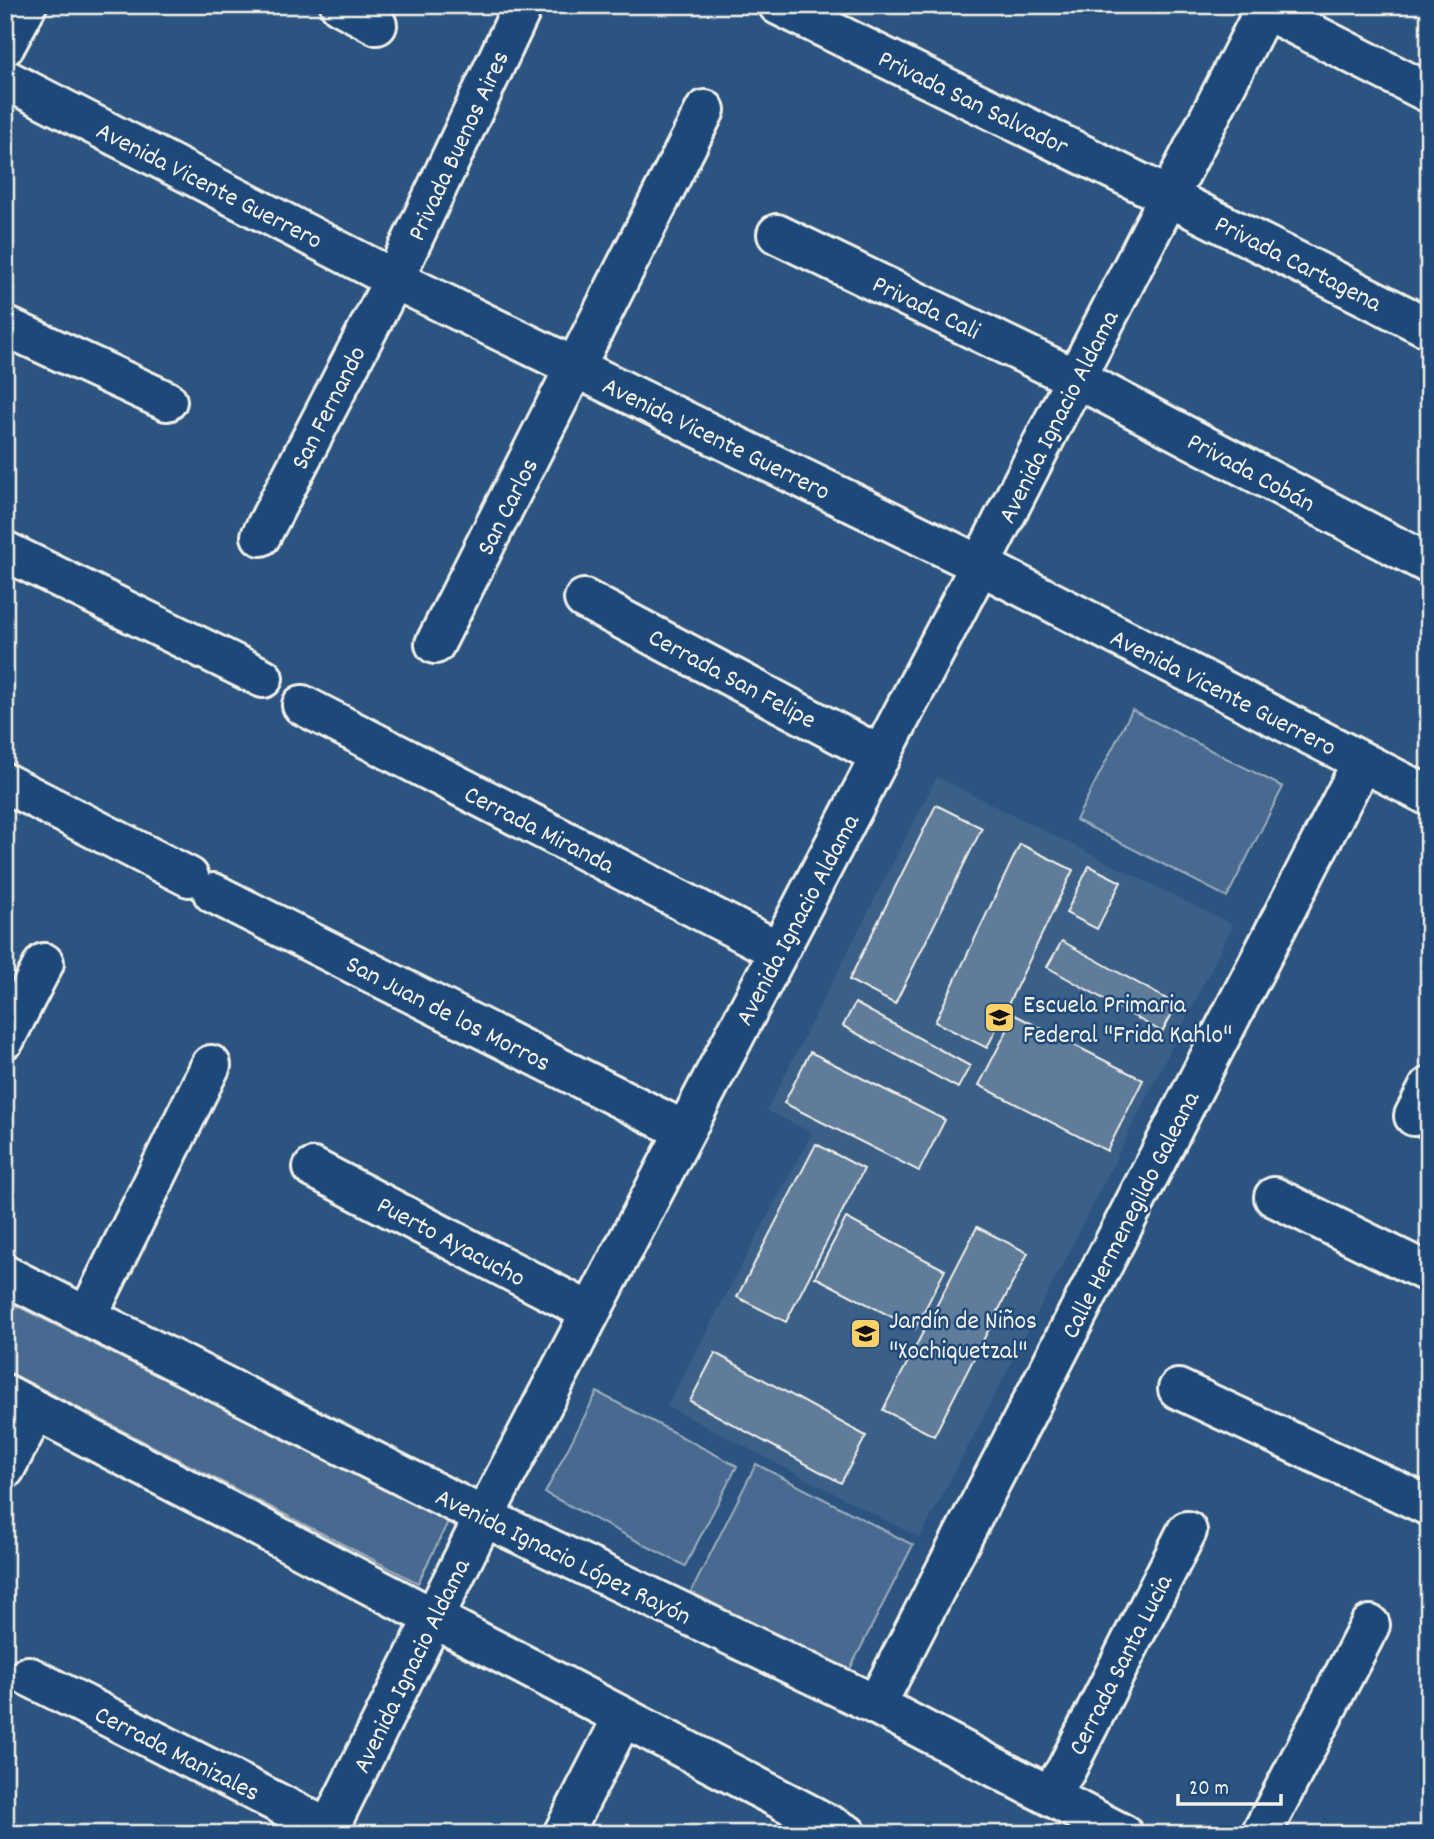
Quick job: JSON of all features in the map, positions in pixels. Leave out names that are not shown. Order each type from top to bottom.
[{"type":"street","points":[[5,46],[27,5]]},
{"type":"street","points":[[340,5],[377,25]]},
{"type":"street","name":"Privada San Salvador","points":[[778,5],[1169,197]]},
{"type":"street","points":[[1263,7],[1429,93]]},
{"type":"street","name":"Avenida Ignacio Aldama","points":[[327,1832],[484,1517],[980,565],[1169,197],[1263,7]]},
{"type":"street","name":"Privada Buenos Aires","points":[[394,279],[520,12]]},
{"type":"street","name":"Avenida Vicente Guerrero","points":[[5,79],[394,279],[980,565],[1429,796]]},
{"type":"street","name":"San Carlos","points":[[435,644],[705,110]]},
{"type":"street","name":"Privada Cartagena","points":[[1169,197],[1429,328]]},
{"type":"street","name":"Privada Cali","points":[[778,234],[1076,378]]},
{"type":"street","name":"San Fernando","points":[[261,536],[394,279]]},
{"type":"street","points":[[5,326],[167,401]]},
{"type":"street","name":"Privada Cobán","points":[[1076,378],[1429,564]]},
{"type":"street","points":[[5,551],[263,678]]},
{"type":"street","name":"Cerrada San Felipe","points":[[584,598],[881,756]]},
{"type":"street","name":"Cerrada Miranda","points":[[302,705],[779,951]]},
{"type":"street","name":"Calle Hermenegildo Galeana","points":[[876,1704],[1362,762]]},
{"type":"street","name":"San Juan de los Morros","points":[[5,783],[685,1131]]},
{"type":"street","points":[[5,1039],[44,963]]},
{"type":"street","points":[[88,1317],[211,1065]]},
{"type":"street","name":"Puerto Ayacucho","points":[[313,1168],[590,1312]]},
{"type":"street","points":[[1274,1197],[1429,1273]]},
{"type":"street","name":"Avenida Ignacio López Rayón","points":[[5,1275],[484,1517],[876,1704],[1123,1834]]},
{"type":"street","points":[[1178,1389],[1429,1506]]},
{"type":"street","points":[[5,1469],[20,1402],[623,1717],[793,1821],[847,1834]]},
{"type":"street","name":"Cerrada Santa Lucia","points":[[1049,1795],[1066,1770],[1187,1531]]},
{"type":"street","points":[[1261,1834],[1370,1625]]},
{"type":"street","name":"Cerrada Manizales","points":[[28,1676],[327,1832]]},
{"type":"street","points":[[563,1834],[623,1717]]},
{"type":"shaded area","points":[[1132,710],[1283,787],[1227,897],[1076,820]]},
{"type":"shaded area","points":[[937,777],[1233,925],[1064,1262],[920,1538],[667,1406],[812,1133],[767,1110]]},
{"type":"shaded area","points":[[5,1300],[449,1520],[418,1583],[5,1370]]},
{"type":"shaded area","points":[[597,1392],[737,1466],[685,1566],[545,1493]]},
{"type":"shaded area","points":[[756,1464],[913,1545],[848,1673],[691,1592]]},
{"type":"building","points":[[936,805],[982,828],[895,1004],[849,980]]},
{"type":"building","points":[[1020,844],[1073,870],[987,1048],[935,1022]]},
{"type":"building","points":[[1089,866],[1121,882],[1097,929],[1066,913]]},
{"type":"building","points":[[1062,941],[1177,1005],[1162,1032],[1047,967]]},
{"type":"building","points":[[855,1003],[970,1066],[958,1088],[843,1026]]},
{"type":"building","points":[[1015,1015],[1143,1080],[1107,1151],[979,1085]]},
{"type":"building","points":[[810,1052],[945,1120],[919,1171],[784,1103]]},
{"type":"building","points":[[816,1144],[864,1169],[786,1322],[737,1297]]},
{"type":"building","points":[[846,1218],[945,1270],[915,1329],[815,1277]]},
{"type":"building","points":[[977,1227],[1028,1253],[934,1436],[883,1410]]},
{"type":"building","points":[[715,1353],[866,1436],[841,1483],[690,1401]]},
{"type":"place","name":"Escuela Primaria Federal \"Frida Kahlo\"","points":[[1000,1018]]},
{"type":"place","name":"Jardín de Niños \"Xochiquetzal\"","points":[[866,1334]]}]
